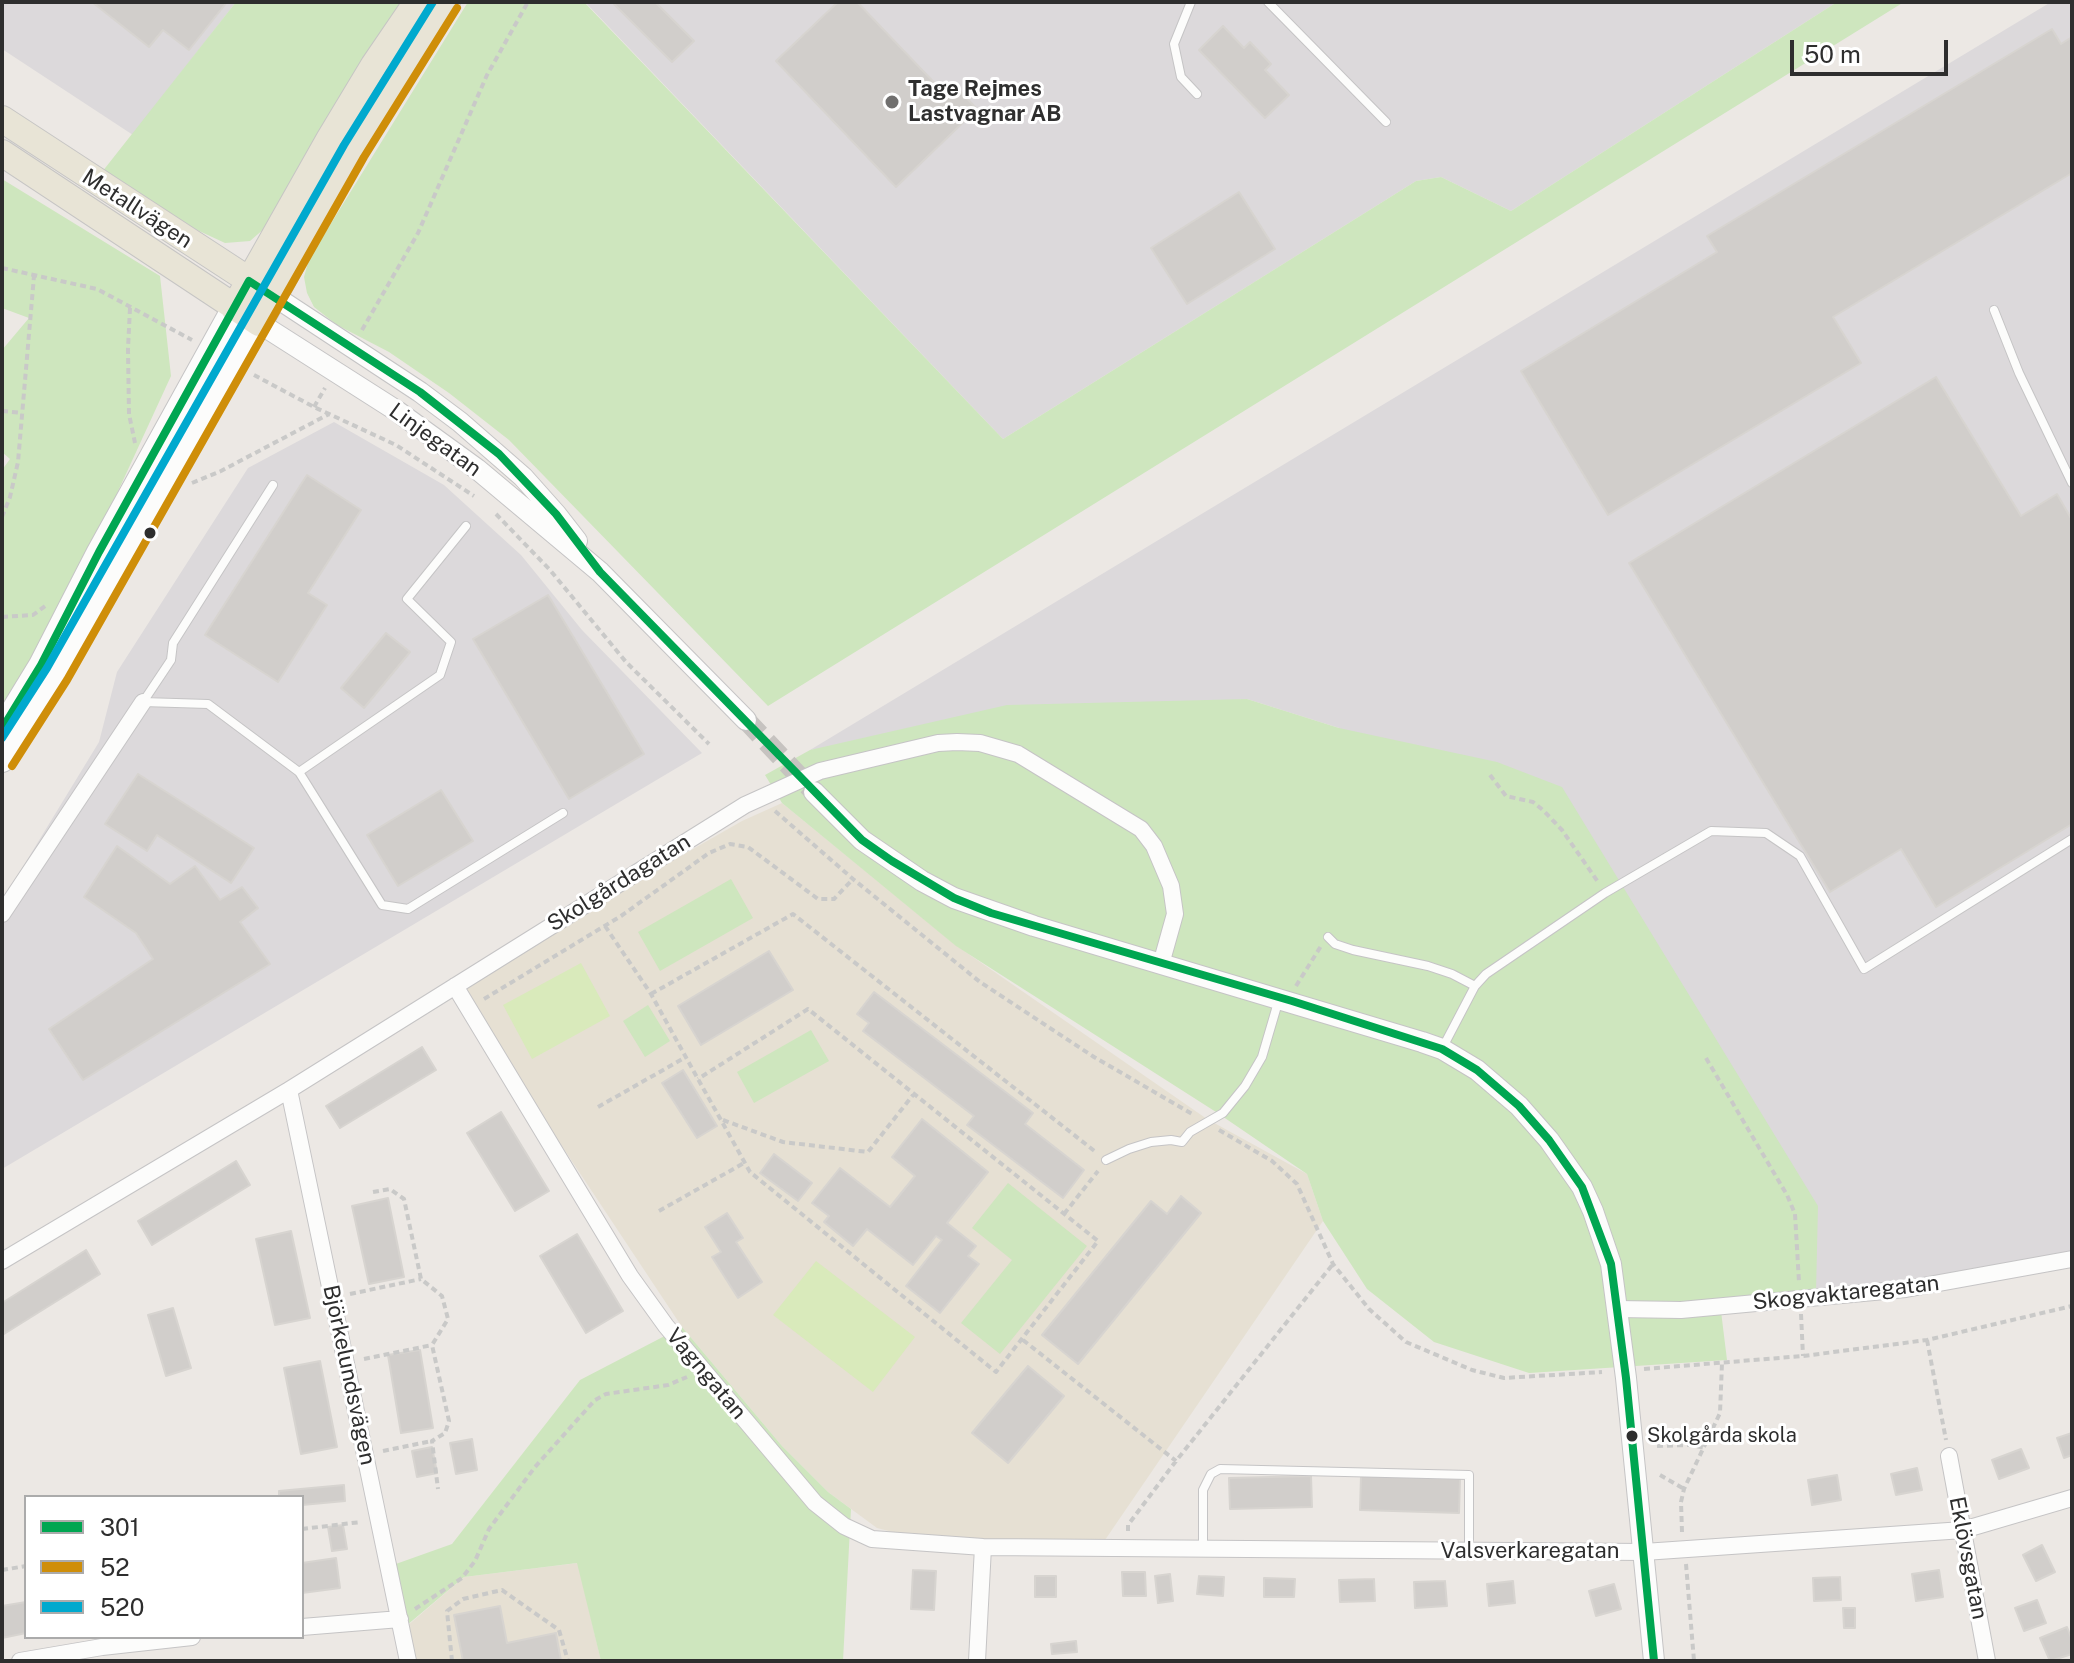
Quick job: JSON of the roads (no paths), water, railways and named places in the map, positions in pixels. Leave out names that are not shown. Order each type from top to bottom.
[{"type":"main road","points":[[2,729],[41,665],[99,552],[249,281],[345,113],[417,2]]},
{"type":"main road","points":[[2,760],[57,674],[354,151],[447,2]]},
{"type":"main road","name":"Metallvägen","points":[[2,119],[274,296]]},
{"type":"main road","name":"Metallvägen","points":[[2,153],[259,323]]},
{"type":"street","name":"Linjegatan","points":[[274,296],[420,392],[499,454],[556,514],[600,572]]},
{"type":"street","name":"Linjegatan","points":[[259,323],[443,443],[600,572],[746,720]]},
{"type":"street","points":[[2,914],[143,702]]},
{"type":"street","name":"Skolgårdagatan","points":[[2,1261],[289,1090],[745,805],[820,771],[938,743],[980,743],[1018,754],[1141,829],[1164,865],[1174,900],[1175,914],[1161,964]]},
{"type":"street","points":[[814,792],[862,840],[912,875],[954,898],[1006,917],[1442,1049],[1477,1070],[1505,1093],[1566,1163],[1593,1211],[1604,1241],[1618,1309],[1654,1661]]},
{"type":"street","name":"Vagngatan","points":[[455,986],[630,1276],[666,1326],[800,1488],[844,1526],[872,1539],[983,1547]]},
{"type":"street","name":"Björkelundsvägen","points":[[289,1090],[408,1661]]},
{"type":"street","name":"Skogvaktaregatan","points":[[1618,1309],[1681,1310],[1920,1287],[2072,1259]]},
{"type":"street","name":"Eklövsgatan","points":[[1949,1456],[1987,1661]]},
{"type":"street","name":"Valsverkaregatan","points":[[983,1547],[1644,1552],[1963,1530],[2072,1498]]},
{"type":"street","points":[[977,1661],[983,1547]]},
{"type":"street","points":[[304,1627],[400,1619]]},
{"type":"street","points":[[20,1661],[174,1639]]},
{"type":"lane","points":[[1191,2],[1174,44],[1181,77],[1197,94]]},
{"type":"lane","points":[[1268,2],[1386,122]]},
{"type":"lane","points":[[1994,310],[2019,373],[2072,483]]},
{"type":"lane","points":[[143,702],[171,660],[173,643],[273,485]]},
{"type":"lane","points":[[299,772],[440,675],[451,642],[407,599],[466,526]]},
{"type":"lane","points":[[143,702],[208,704],[299,772],[382,905],[408,909],[563,813]]},
{"type":"lane","points":[[1442,1049],[1475,986],[1497,966],[1605,893],[1711,831],[1766,833],[1800,856],[1864,969],[2072,839]]},
{"type":"lane","points":[[1328,937],[1335,944],[1353,950],[1428,966],[1475,986]]},
{"type":"lane","points":[[1106,1160],[1151,1142],[1182,1142],[1190,1132],[1208,1123],[1235,1099],[1262,1057],[1279,998]]},
{"type":"lane","points":[[1203,1549],[1203,1490],[1211,1474],[1220,1469],[1469,1475],[1469,1550]]},
{"type":"tunnel","points":[[746,720],[814,792]]},
{"type":"place","name":"Tage Rejmes Lastvagnar AB","points":[[892,102]]},
{"type":"place","name":"Skolgårda skola","points":[[1632,1436]]}]
